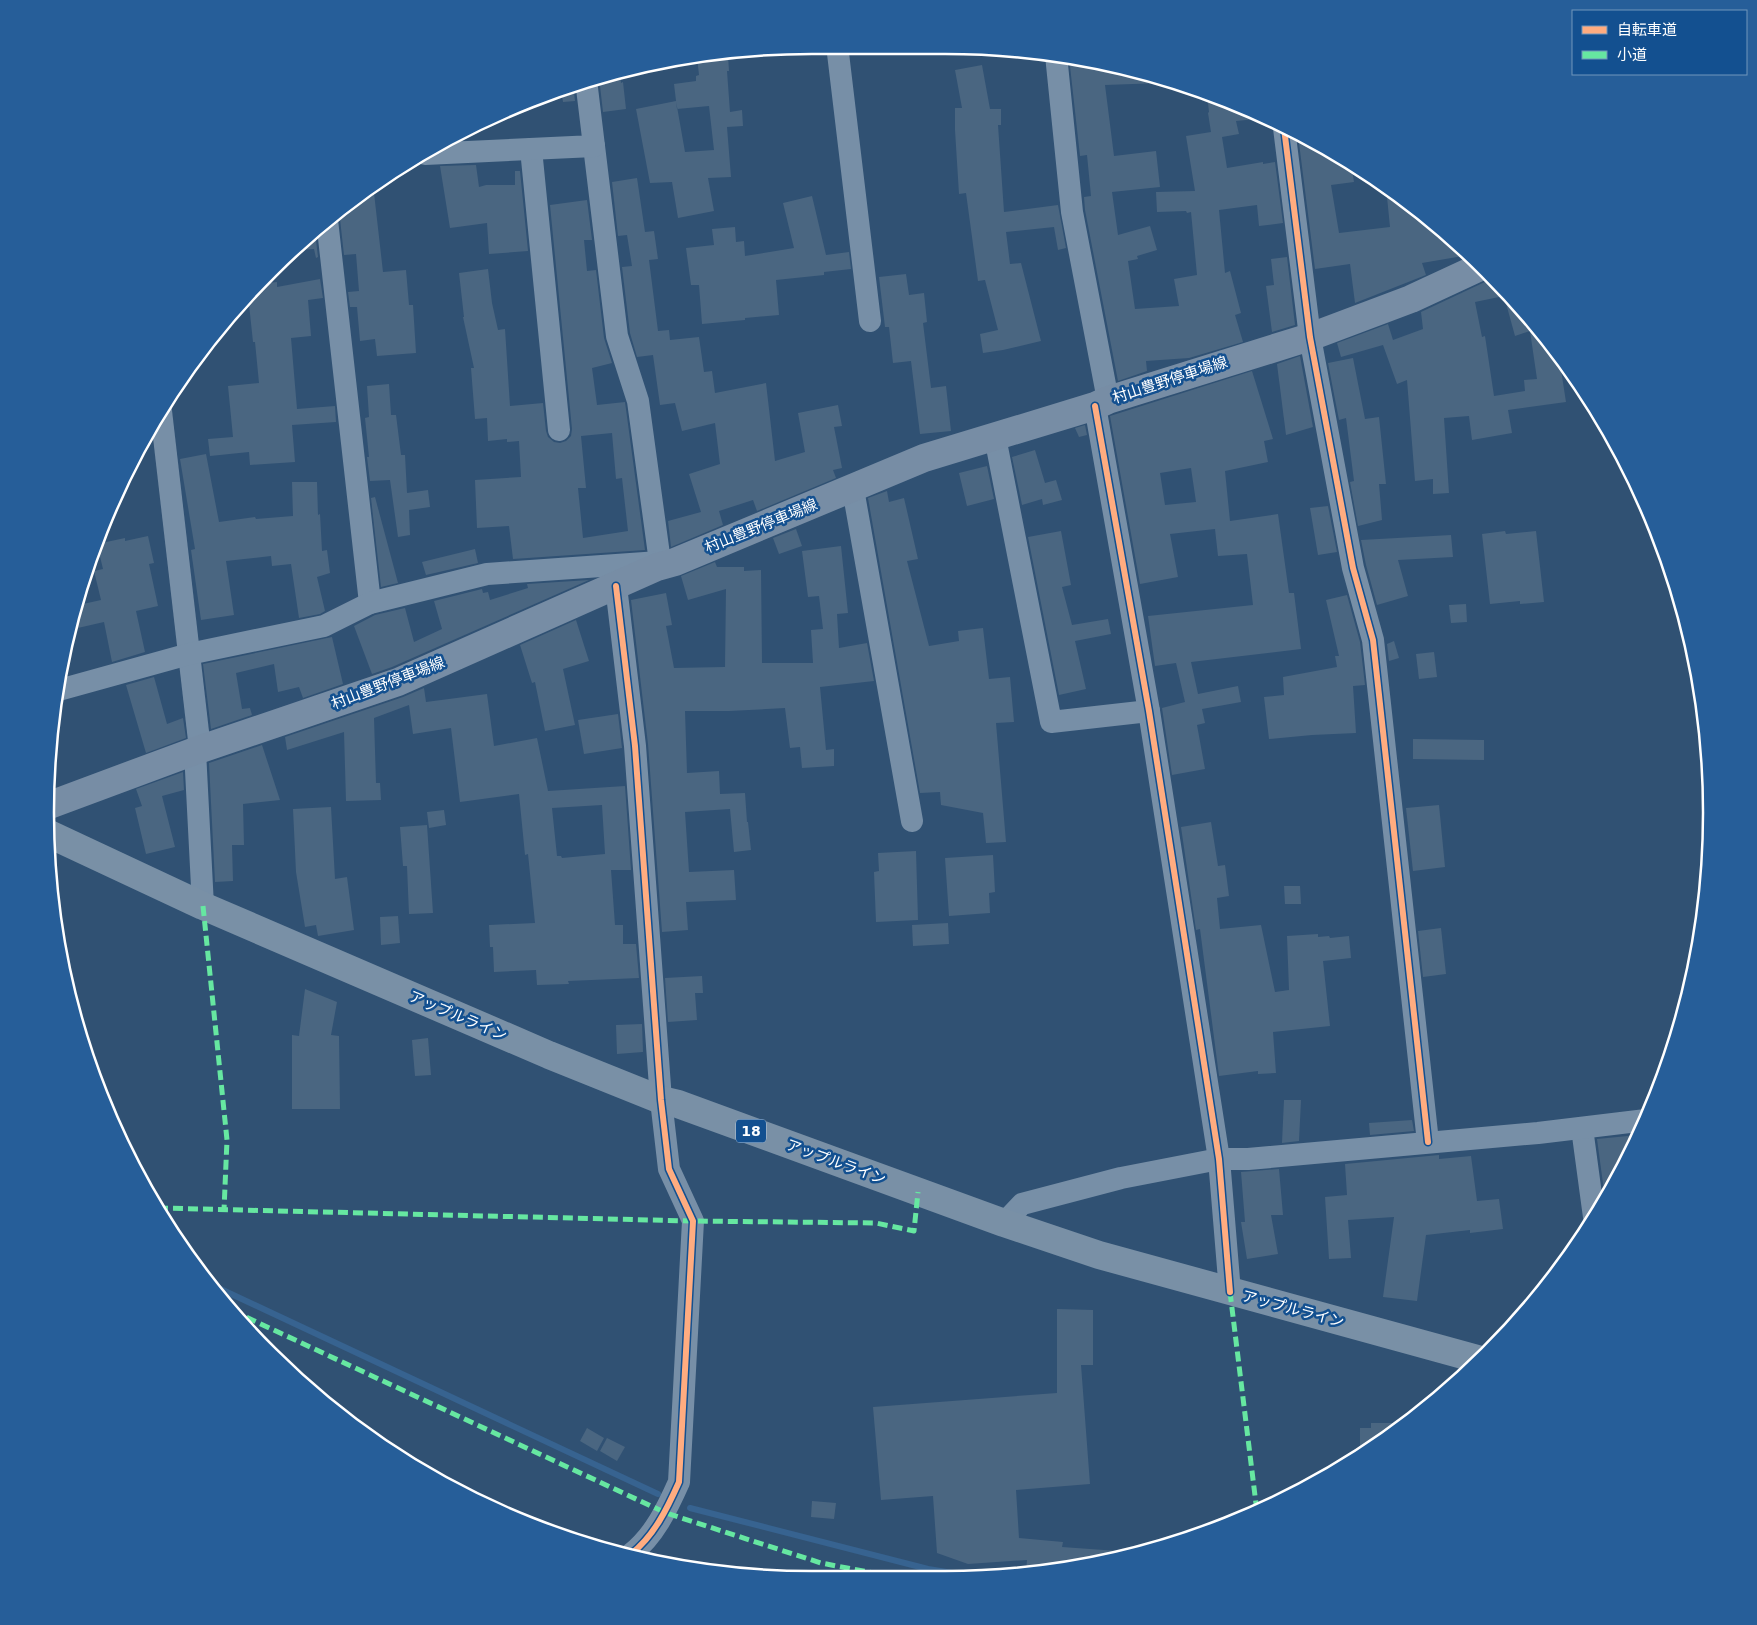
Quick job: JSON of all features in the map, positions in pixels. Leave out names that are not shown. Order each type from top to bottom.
[{"type":"highway","name":"アップルライン","points":[[55,837],[203,906],[549,1055],[661,1100],[678,1104],[1004,1223],[1099,1255],[1472,1358]]},
{"type":"main road","name":"村山豊野停車場線","points":[[54,803],[197,750],[398,682],[667,562],[853,489],[924,458],[1310,337],[1411,299],[1474,270]]},
{"type":"street","points":[[838,54],[870,321]]},
{"type":"street","points":[[1057,62],[1072,212],[1220,1159],[1230,1292]]},
{"type":"street","points":[[64,688],[189,654],[324,626],[370,603],[487,574],[667,562],[638,401],[617,336],[587,89]]},
{"type":"street","points":[[1285,135],[1310,337],[1353,568],[1374,640],[1428,1142]]},
{"type":"street","points":[[436,153],[594,146]]},
{"type":"street","points":[[531,149],[559,430]]},
{"type":"street","points":[[328,229],[370,603]]},
{"type":"street","points":[[162,422],[189,654],[197,750],[203,906]]},
{"type":"street","points":[[995,436],[1050,722],[1149,711]]},
{"type":"street","points":[[853,489],[912,822]]},
{"type":"street","points":[[616,586],[635,746],[661,1100],[669,1169],[693,1222],[679,1482],[666,1513],[641,1546],[636,1550]]},
{"type":"street","points":[[1004,1223],[1022,1204],[1121,1178],[1220,1159],[1248,1159],[1582,1128],[1637,1121]]},
{"type":"street","points":[[1582,1128],[1593,1207]]},
{"type":"building","points":[[728,58],[729,71],[727,71],[730,112],[742,110],[743,126],[727,127],[731,177],[708,178],[714,211],[678,218],[672,182],[650,183],[636,109],[676,101],[674,84],[696,81],[696,76],[699,75],[698,63]],"holes":[[[709,106],[714,150],[685,152],[677,109]]]},
{"type":"building","points":[[982,65],[990,109],[1001,109],[1001,125],[998,125],[1004,212],[1058,205],[1066,248],[1058,250],[1054,227],[1006,232],[1010,264],[1021,263],[1041,341],[983,353],[980,334],[998,330],[985,280],[978,281],[966,193],[959,194],[955,130],[955,108],[962,108],[955,70]]},
{"type":"building","points":[[1070,66],[1093,68],[1152,83],[1105,85],[1114,156],[1156,151],[1160,187],[1112,192],[1118,235],[1150,226],[1157,250],[1137,256],[1138,259],[1128,261],[1135,309],[1179,306],[1174,279],[1197,275],[1191,212],[1157,212],[1156,192],[1195,191],[1186,136],[1211,132],[1208,102],[1252,119],[1236,121],[1239,134],[1222,137],[1227,168],[1275,162],[1283,223],[1259,226],[1257,205],[1219,210],[1225,273],[1230,271],[1241,313],[1235,315],[1243,342],[1189,358],[1146,361],[1147,371],[1118,381],[1085,210],[1084,197],[1091,196],[1087,155],[1080,156]]},
{"type":"building","points":[[621,79],[621,83],[623,82],[626,109],[603,112],[600,85]]},
{"type":"building","points":[[574,93],[575,101],[563,102],[562,97]]},
{"type":"building","points":[[1299,142],[1353,173],[1354,182],[1331,185],[1339,233],[1390,227],[1387,197],[1445,242],[1460,256],[1422,263],[1426,275],[1355,303],[1350,264],[1315,269]]},
{"type":"building","points":[[476,165],[479,187],[486,185],[515,185],[515,171],[520,171],[528,251],[489,254],[487,223],[450,228],[440,166]]},
{"type":"building","points":[[637,178],[645,232],[654,231],[658,259],[649,260],[658,331],[669,330],[670,340],[699,337],[704,372],[712,371],[715,393],[766,383],[775,461],[805,452],[798,413],[838,405],[842,426],[834,427],[842,468],[833,470],[836,478],[757,511],[753,500],[719,511],[723,525],[671,547],[668,521],[701,512],[689,474],[720,464],[715,423],[682,431],[675,403],[660,405],[653,355],[637,357],[630,333],[622,267],[632,266],[627,235],[618,236],[612,182]]},
{"type":"building","points":[[374,194],[383,272],[406,270],[409,305],[413,305],[416,353],[377,356],[375,339],[360,341],[357,307],[350,307],[348,292],[359,291],[356,254],[344,255],[340,220]]},
{"type":"building","points":[[812,196],[826,255],[849,252],[851,269],[824,272],[824,275],[776,280],[779,315],[702,324],[699,285],[691,285],[686,248],[714,245],[712,229],[735,227],[736,242],[744,241],[745,256],[794,248],[783,203]]},
{"type":"building","points":[[587,200],[592,240],[584,240],[587,271],[596,270],[604,338],[612,363],[592,368],[597,405],[625,402],[645,550],[513,559],[509,526],[477,528],[475,480],[521,477],[519,441],[507,442],[507,439],[488,441],[487,418],[475,419],[471,368],[474,368],[463,317],[459,273],[488,269],[492,303],[498,330],[505,329],[510,406],[543,403],[548,437],[554,442],[566,441],[571,436],[572,429],[550,205]],"holes":[[[612,433],[616,479],[622,478],[628,531],[583,538],[578,488],[586,488],[581,436]]]},
{"type":"building","points":[[316,239],[318,257],[316,258],[314,249],[304,250]]},
{"type":"building","points":[[1287,257],[1295,325],[1272,332],[1266,286],[1274,285],[1271,259]]},
{"type":"building","points":[[906,274],[909,295],[924,293],[927,322],[923,323],[931,388],[946,386],[951,431],[920,434],[911,361],[893,363],[889,327],[885,327],[879,277]]},
{"type":"building","points":[[320,279],[323,298],[308,300],[311,336],[291,338],[297,409],[335,406],[336,422],[292,425],[295,462],[250,465],[249,452],[210,456],[208,439],[233,437],[228,386],[259,383],[249,305],[270,283],[277,282],[277,287]]},
{"type":"building","points":[[1486,281],[1501,297],[1475,302],[1482,337],[1485,336],[1494,396],[1525,391],[1524,380],[1537,379],[1530,331],[1515,336],[1506,302],[1515,312],[1546,351],[1561,372],[1566,402],[1508,410],[1512,433],[1472,440],[1469,416],[1444,418],[1449,493],[1433,494],[1433,479],[1415,481],[1407,380],[1397,384],[1383,345],[1341,357],[1337,343],[1388,324],[1393,340],[1423,329],[1421,312]]},
{"type":"building","points":[[1300,356],[1313,427],[1286,435],[1277,364]]},
{"type":"building","points":[[1353,358],[1365,419],[1379,417],[1386,484],[1379,484],[1382,520],[1358,526],[1350,482],[1354,481],[1346,418],[1339,420],[1328,363]]},
{"type":"building","points":[[1252,371],[1273,439],[1264,441],[1268,462],[1225,471],[1230,521],[1278,514],[1289,593],[1294,593],[1301,649],[1191,662],[1198,694],[1238,686],[1241,702],[1202,709],[1205,723],[1197,725],[1205,769],[1172,775],[1162,708],[1185,702],[1176,663],[1155,666],[1148,616],[1253,605],[1247,554],[1218,556],[1215,529],[1170,534],[1178,577],[1140,584],[1110,416]],"holes":[[[1191,468],[1196,502],[1165,505],[1160,473]]]},
{"type":"building","points":[[389,384],[391,415],[396,415],[401,455],[405,455],[407,493],[428,490],[430,507],[409,510],[410,535],[398,537],[390,480],[370,481],[367,457],[369,457],[365,418],[369,417],[367,386]]},
{"type":"building","points":[[1085,425],[1087,435],[1079,437],[1075,428]]},
{"type":"building","points":[[1035,450],[1045,483],[1056,480],[1062,500],[1043,505],[1042,499],[1022,505],[1012,457]]},
{"type":"building","points":[[206,454],[219,522],[255,517],[256,519],[293,516],[292,482],[317,482],[322,551],[327,550],[330,573],[317,577],[325,611],[320,614],[299,618],[291,564],[272,566],[271,556],[226,561],[234,615],[201,620],[191,550],[195,549],[180,459]]},
{"type":"building","points":[[987,466],[994,499],[967,506],[959,473]]},
{"type":"building","points":[[887,491],[889,502],[904,498],[918,559],[907,561],[929,646],[959,641],[958,631],[983,628],[989,679],[1010,677],[1014,722],[996,723],[1006,842],[986,843],[983,813],[941,805],[940,792],[920,793],[868,498]]},
{"type":"building","points":[[375,497],[398,583],[381,587],[371,498]]},
{"type":"building","points":[[1328,506],[1337,552],[1318,555],[1310,508]]},
{"type":"building","points":[[796,529],[802,546],[779,554],[773,538]]},
{"type":"building","points":[[1061,531],[1071,585],[1062,587],[1072,625],[1108,619],[1111,634],[1075,641],[1086,689],[1059,695],[1028,537]]},
{"type":"building","points":[[1505,531],[1506,534],[1536,531],[1544,602],[1520,604],[1520,601],[1490,604],[1482,534]]},
{"type":"building","points":[[1451,535],[1453,557],[1398,560],[1408,596],[1377,605],[1361,540]]},
{"type":"building","points":[[148,536],[154,563],[149,564],[158,606],[136,611],[145,652],[112,662],[104,622],[77,628],[84,604],[101,600],[94,571],[103,569],[100,555],[104,542],[125,538],[125,541]]},
{"type":"building","points":[[841,546],[848,613],[837,614],[839,648],[867,643],[874,681],[820,687],[826,750],[834,749],[834,766],[802,768],[800,747],[790,748],[785,708],[685,711],[687,773],[719,771],[720,794],[745,793],[751,850],[734,852],[730,809],[685,812],[689,872],[734,870],[736,900],[686,902],[688,930],[662,932],[648,744],[631,600],[666,593],[672,625],[666,626],[674,668],[725,667],[726,589],[688,600],[681,576],[715,562],[717,567],[744,567],[744,571],[761,570],[762,663],[813,663],[811,630],[823,629],[819,596],[808,597],[802,551]]},
{"type":"building","points":[[475,549],[478,563],[426,575],[422,562]]},
{"type":"building","points":[[589,580],[392,667],[372,674],[354,626],[375,615],[405,608],[414,642],[442,629],[434,601],[482,589],[483,593],[488,592],[490,600],[528,588],[527,584]]},
{"type":"building","points":[[1347,595],[1360,642],[1365,685],[1353,686],[1356,733],[1269,739],[1264,697],[1284,695],[1283,677],[1337,667],[1335,656],[1339,656],[1326,600]]},
{"type":"building","points":[[1466,604],[1467,622],[1451,623],[1449,605]]},
{"type":"building","points":[[576,620],[589,661],[563,669],[575,725],[545,731],[535,682],[532,683],[520,645]]},
{"type":"building","points":[[332,637],[343,684],[303,698],[299,687],[278,692],[274,664],[236,673],[242,709],[250,708],[252,715],[211,729],[203,664]]},
{"type":"building","points":[[1394,641],[1399,658],[1389,661],[1387,644]]},
{"type":"building","points":[[1434,652],[1437,677],[1419,679],[1416,654]]},
{"type":"building","points":[[154,677],[167,724],[183,718],[186,738],[146,753],[126,685]]},
{"type":"building","points":[[424,688],[426,702],[487,694],[494,746],[537,738],[548,791],[625,786],[631,870],[611,870],[615,925],[623,925],[623,944],[636,944],[639,978],[568,981],[569,984],[537,985],[536,970],[494,972],[493,947],[490,947],[489,925],[535,923],[528,854],[525,855],[519,794],[460,802],[451,728],[413,734],[409,705],[374,718],[376,783],[380,783],[381,800],[346,801],[344,732],[287,750],[285,737],[403,697]],"holes":[[[602,805],[605,854],[562,858],[557,856],[552,808]]]},
{"type":"building","points":[[618,714],[622,748],[584,754],[578,720]]},
{"type":"building","points":[[1413,739],[1484,740],[1484,760],[1413,759]]},
{"type":"building","points":[[262,745],[280,800],[243,804],[244,845],[232,845],[233,881],[215,882],[209,763]]},
{"type":"building","points":[[183,772],[184,790],[162,796],[175,847],[146,854],[135,808],[142,806],[136,789]]},
{"type":"building","points":[[1439,805],[1445,867],[1413,871],[1406,808]]},
{"type":"building","points":[[331,807],[335,879],[347,877],[354,930],[318,936],[316,925],[305,927],[296,872],[293,809]]},
{"type":"building","points":[[444,810],[446,825],[429,828],[427,812]]},
{"type":"building","points":[[1211,822],[1218,866],[1225,865],[1229,896],[1217,898],[1220,929],[1261,925],[1275,992],[1289,990],[1287,936],[1318,934],[1318,937],[1329,936],[1330,938],[1349,936],[1351,958],[1323,961],[1330,1026],[1273,1032],[1276,1073],[1258,1074],[1258,1071],[1219,1076],[1200,929],[1196,930],[1181,827]]},
{"type":"building","points":[[427,825],[433,913],[409,914],[407,866],[403,866],[400,827]]},
{"type":"building","points":[[916,851],[918,920],[876,922],[874,872],[879,871],[878,853]]},
{"type":"building","points":[[993,855],[995,892],[989,893],[990,913],[949,916],[945,858]]},
{"type":"building","points":[[1284,886],[1300,886],[1301,904],[1285,904]]},
{"type":"building","points":[[398,916],[400,943],[381,945],[380,917]]},
{"type":"building","points":[[948,923],[949,944],[913,946],[912,925]]},
{"type":"building","points":[[1441,928],[1446,974],[1423,977],[1418,931]]},
{"type":"building","points":[[702,976],[703,993],[695,993],[697,1020],[668,1022],[665,978]]},
{"type":"building","points":[[305,989],[337,1002],[331,1035],[339,1036],[340,1109],[292,1109],[292,1035],[299,1036]]},
{"type":"building","points":[[642,1024],[643,1052],[617,1054],[616,1025]]},
{"type":"building","points":[[428,1038],[431,1075],[415,1076],[412,1040]]},
{"type":"building","points":[[1284,1100],[1301,1100],[1299,1141],[1282,1143]]},
{"type":"building","points":[[1412,1120],[1414,1131],[1370,1135],[1369,1123]]},
{"type":"building","points":[[1630,1136],[1604,1189],[1597,1139]]},
{"type":"building","points":[[1439,1155],[1439,1159],[1471,1156],[1477,1201],[1499,1199],[1503,1229],[1470,1233],[1470,1230],[1426,1235],[1417,1301],[1383,1297],[1394,1217],[1348,1220],[1351,1258],[1329,1259],[1325,1197],[1347,1195],[1345,1164]]},
{"type":"building","points":[[1279,1169],[1283,1215],[1271,1215],[1278,1254],[1247,1259],[1241,1222],[1245,1222],[1241,1172]]},
{"type":"building","points":[[1057,1309],[1093,1310],[1093,1365],[1081,1365],[1090,1484],[1016,1490],[1019,1538],[1063,1542],[1062,1547],[1117,1551],[1093,1557],[1026,1567],[1027,1560],[968,1564],[937,1553],[933,1496],[881,1500],[873,1407],[1057,1393]]},
{"type":"building","points":[[1371,1423],[1394,1423],[1360,1447],[1360,1428],[1371,1428]]},
{"type":"building","points":[[587,1428],[604,1438],[597,1451],[580,1441]]},
{"type":"building","points":[[607,1438],[625,1447],[617,1461],[600,1451]]},
{"type":"building","points":[[812,1501],[836,1503],[834,1519],[811,1517]]},
{"type":"waterway","points":[[224,1291],[658,1494]]},
{"type":"waterway","points":[[690,1508],[940,1571]]},
{"type":"marked path","points":[[203,906],[227,1140],[224,1210]]},
{"type":"marked path","points":[[165,1208],[693,1221],[876,1223],[914,1231],[918,1192]]},
{"type":"marked path","points":[[1230,1292],[1256,1504]]},
{"type":"marked path","points":[[246,1317],[666,1513],[821,1563],[863,1571]]},
{"type":"cycle path","points":[[1285,135],[1310,337],[1353,568],[1373,640],[1428,1142]]},
{"type":"cycle path","points":[[1095,406],[1149,711],[1219,1159],[1230,1292]]},
{"type":"cycle path","points":[[616,586],[635,746],[661,1100],[669,1169],[693,1221],[679,1482],[665,1512],[647,1539],[636,1550]]}]
